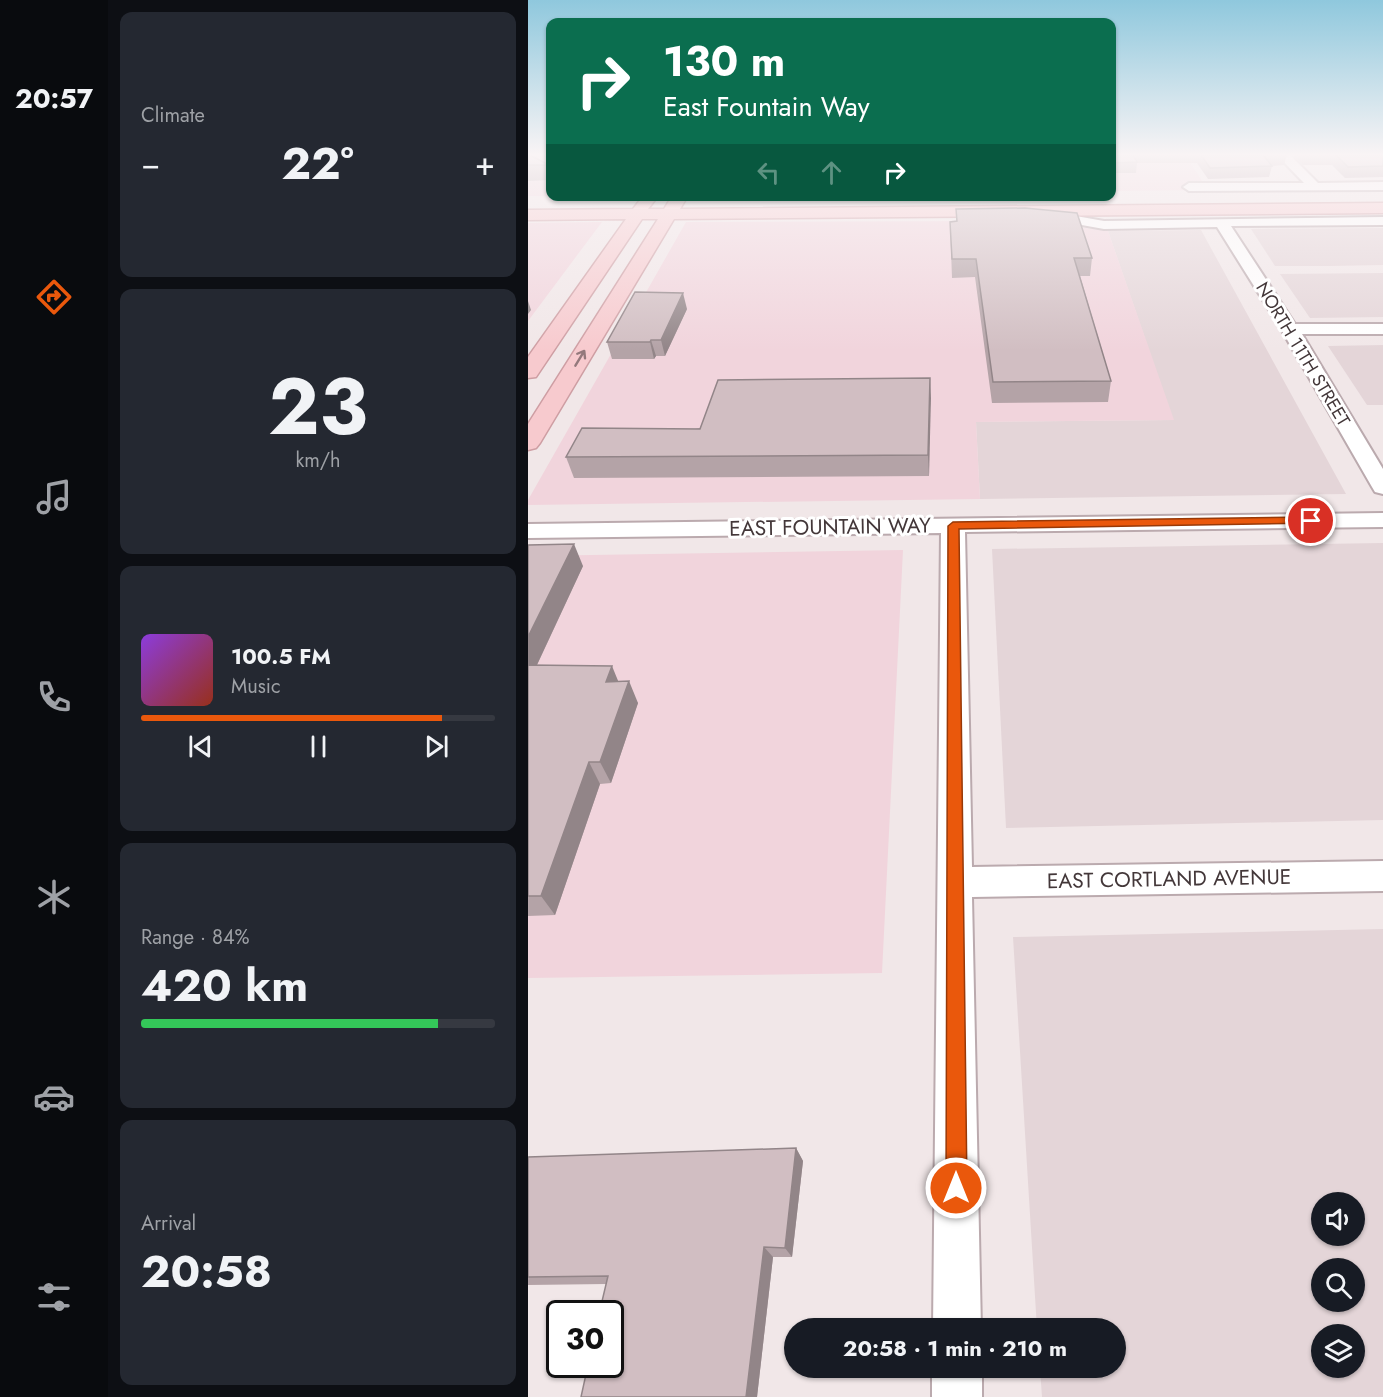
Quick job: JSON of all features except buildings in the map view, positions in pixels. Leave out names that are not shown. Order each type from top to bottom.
[{"type":"main road","points":[[528,372],[634,220]]},
{"type":"main road","points":[[528,443],[665,220]]},
{"type":"main road","points":[[558,394],[548,382],[592,304],[594,299],[584,292]]},
{"type":"street","points":[[1078,220],[1112,226],[1383,221]]},
{"type":"street","name":"NORTH 11TH STREET","points":[[1222,223],[1290,329],[1383,487]]},
{"type":"street","points":[[1290,329],[1383,329]]},
{"type":"street","name":"EAST FOUNTAIN WAY","points":[[528,531],[1383,520]]},
{"type":"street","points":[[953,526],[957,1318]]},
{"type":"street","name":"EAST CORTLAND AVENUE","points":[[955,882],[1383,876]]},
{"type":"street","points":[[957,1378],[957,1397]]},
{"type":"shaded area","points":[[1033,221],[1108,231],[1174,420],[976,422],[980,499],[528,505],[528,500],[686,222]]},
{"type":"shaded area","points":[[602,222],[578,254],[528,321],[528,223]]},
{"type":"shaded area","points":[[1383,228],[1383,265],[1330,266],[1275,266],[1251,229]]},
{"type":"shaded area","points":[[1201,230],[1346,494],[980,499],[976,422],[1173,420],[1108,231]]},
{"type":"shaded area","points":[[1383,273],[1383,317],[1310,318],[1280,274]]},
{"type":"shaded area","points":[[1383,345],[1383,405],[1367,405],[1328,346]]},
{"type":"shaded area","points":[[1383,543],[1383,820],[1006,828],[992,549]]},
{"type":"shaded area","points":[[903,550],[882,973],[528,978],[528,556]]},
{"type":"shaded area","points":[[1383,929],[1383,1397],[1042,1397],[1041,1378],[1126,1378],[1126,1318],[1036,1318],[1013,937]]},
{"type":"route","points":[[956,1188],[953,526],[1311,521]]}]
